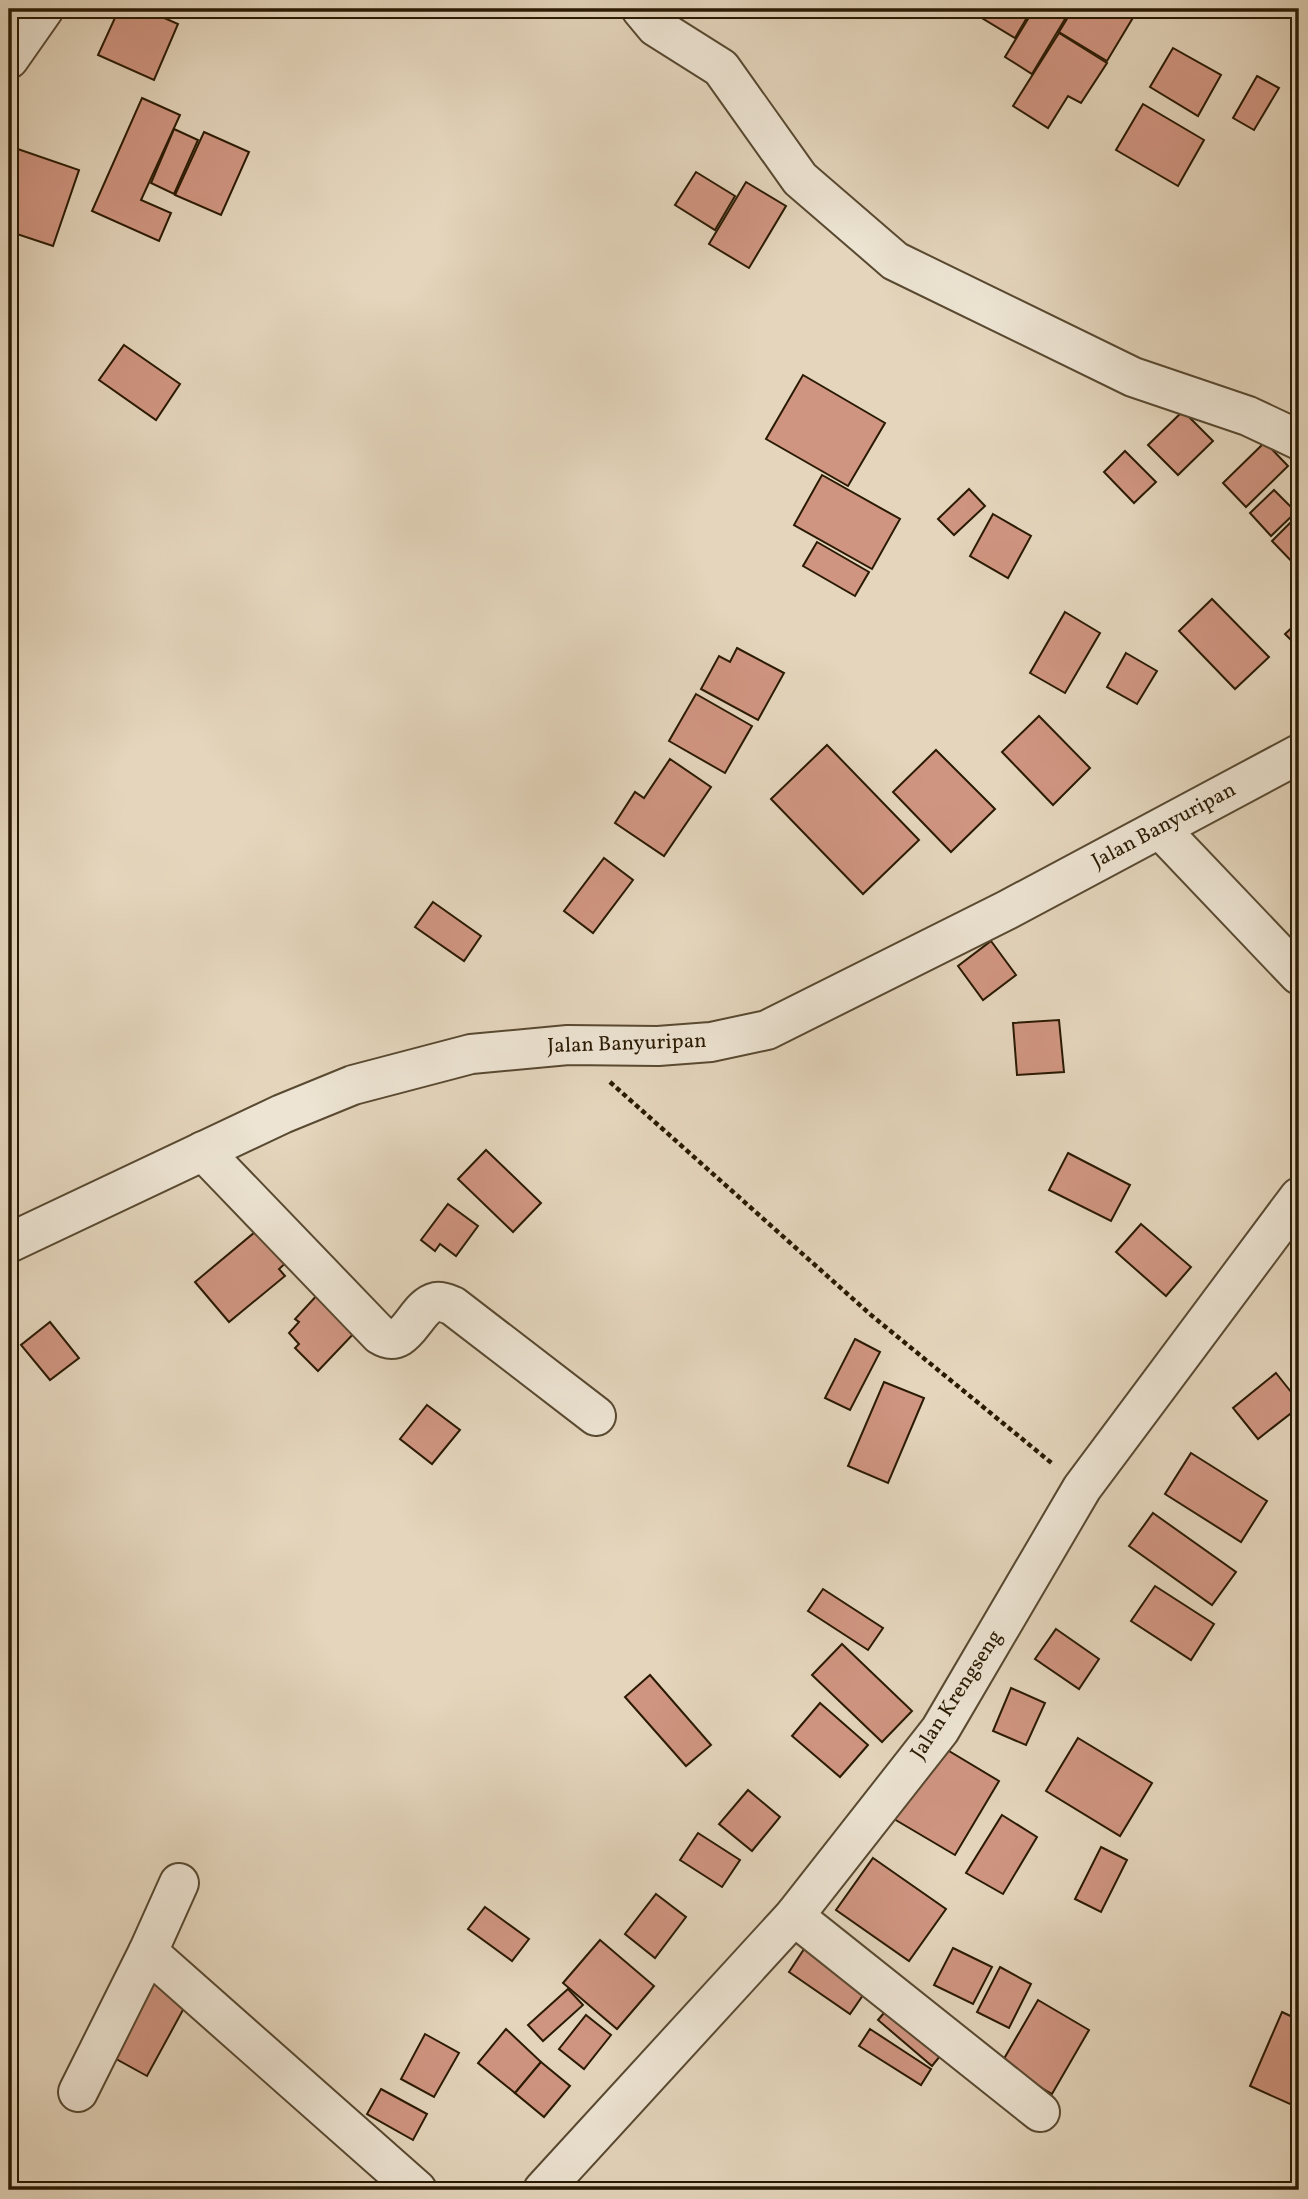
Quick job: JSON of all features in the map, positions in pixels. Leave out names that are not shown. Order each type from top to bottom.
[{"type":"street","points":[[11,51],[44,9]]},
{"type":"street","points":[[641,9],[656,27],[721,68],[800,179],[895,261],[1133,377],[1248,416],[1299,440]]},
{"type":"street","name":"Jalan Banyuripan","points":[[9,1244],[282,1114],[353,1085],[471,1054],[568,1045],[658,1046],[710,1042],[767,1030],[1007,910],[1299,754]]},
{"type":"street","points":[[1160,829],[1299,975]]},
{"type":"street","points":[[203,1151],[380,1335],[394,1340],[429,1306],[443,1302],[453,1306],[596,1416]]},
{"type":"street","name":"Jalan Krengseng","points":[[542,2190],[794,1916],[940,1730],[1082,1488],[1299,1197]]},
{"type":"street","points":[[78,2092],[148,1952],[178,1883]]},
{"type":"street","points":[[794,1916],[1040,2112]]},
{"type":"street","points":[[148,1952],[417,2190]]},
{"type":"path","points":[[610,1082],[871,1315],[1082,1488]]},
{"type":"building","points":[[119,9],[144,9],[178,24],[154,80],[98,55]]},
{"type":"building","points":[[967,9],[1032,9],[1015,38]]},
{"type":"building","points":[[1034,9],[1071,9],[1032,74],[1005,57]]},
{"type":"building","points":[[1073,9],[1137,11],[1107,61],[1059,32]]},
{"type":"building","points":[[1059,33],[1107,63],[1081,103],[1068,96],[1048,128],[1013,106]]},
{"type":"building","points":[[1173,48],[1221,75],[1198,116],[1150,87]]},
{"type":"building","points":[[1257,76],[1279,88],[1254,130],[1233,118]]},
{"type":"building","points":[[142,98],[180,115],[141,200],[171,213],[159,241],[92,211]]},
{"type":"building","points":[[1143,104],[1204,140],[1178,186],[1116,150]]},
{"type":"building","points":[[174,129],[198,140],[174,194],[151,183]]},
{"type":"building","points":[[204,132],[249,152],[221,215],[175,195]]},
{"type":"building","points":[[9,146],[79,170],[53,246],[14,233],[9,249]]},
{"type":"building","points":[[696,172],[735,196],[715,230],[675,205]]},
{"type":"building","points":[[746,182],[786,206],[749,268],[709,244]]},
{"type":"building","points":[[124,345],[180,384],[156,420],[99,380]]},
{"type":"building","points":[[803,375],[885,423],[848,486],[766,439]]},
{"type":"building","points":[[1183,411],[1213,441],[1178,475],[1148,445]]},
{"type":"building","points":[[1265,442],[1288,466],[1246,507],[1223,483]]},
{"type":"building","points":[[1125,451],[1156,482],[1134,503],[1104,472]]},
{"type":"building","points":[[822,475],[900,519],[872,569],[794,525]]},
{"type":"building","points":[[969,489],[985,506],[954,535],[938,519]]},
{"type":"building","points":[[1274,490],[1296,512],[1271,536],[1250,513]]},
{"type":"building","points":[[993,514],[1031,536],[1008,578],[970,556]]},
{"type":"building","points":[[1299,514],[1299,569],[1272,541]]},
{"type":"building","points":[[817,542],[869,572],[855,596],[803,566]]},
{"type":"building","points":[[1212,599],[1269,657],[1235,689],[1179,631]]},
{"type":"building","points":[[1065,612],[1100,633],[1065,693],[1030,673]]},
{"type":"building","points":[[1299,621],[1299,648],[1285,634]]},
{"type":"building","points":[[737,648],[784,673],[758,720],[701,689],[719,656],[730,662]]},
{"type":"building","points":[[1126,653],[1157,671],[1137,704],[1107,687]]},
{"type":"building","points":[[696,694],[752,726],[725,773],[669,741]]},
{"type":"building","points":[[1039,716],[1090,768],[1053,805],[1002,752]]},
{"type":"building","points":[[827,745],[919,840],[863,894],[771,799]]},
{"type":"building","points":[[936,750],[995,809],[951,852],[893,792]]},
{"type":"building","points":[[670,759],[711,787],[664,856],[615,823],[635,792],[644,798]]},
{"type":"building","points":[[604,858],[633,880],[593,933],[564,911]]},
{"type":"building","points":[[433,902],[481,936],[464,961],[415,927]]},
{"type":"building","points":[[991,941],[1016,975],[983,1000],[958,966]]},
{"type":"building","points":[[1059,1020],[1064,1072],[1017,1075],[1013,1023]]},
{"type":"building","points":[[486,1150],[541,1203],[513,1232],[458,1179]]},
{"type":"building","points":[[1068,1153],[1130,1185],[1111,1221],[1049,1190]]},
{"type":"building","points":[[448,1204],[478,1226],[456,1256],[440,1244],[435,1251],[421,1240]]},
{"type":"building","points":[[1141,1224],[1191,1267],[1166,1296],[1116,1252]]},
{"type":"building","points":[[261,1227],[289,1260],[279,1269],[285,1276],[229,1322],[195,1282]]},
{"type":"building","points":[[319,1293],[358,1329],[318,1371],[295,1348],[299,1344],[289,1333],[299,1322],[295,1319]]},
{"type":"building","points":[[50,1322],[79,1358],[50,1380],[21,1345]]},
{"type":"building","points":[[855,1339],[880,1352],[850,1410],[825,1398]]},
{"type":"building","points":[[1276,1373],[1299,1402],[1299,1407],[1258,1439],[1233,1408]]},
{"type":"building","points":[[884,1382],[924,1398],[888,1483],[848,1466]]},
{"type":"building","points":[[427,1405],[460,1430],[432,1464],[400,1439]]},
{"type":"building","points":[[1191,1453],[1267,1501],[1241,1542],[1165,1494]]},
{"type":"building","points":[[1153,1513],[1236,1572],[1212,1605],[1129,1546]]},
{"type":"building","points":[[1155,1586],[1214,1624],[1191,1660],[1131,1621]]},
{"type":"building","points":[[823,1589],[883,1628],[868,1650],[808,1611]]},
{"type":"building","points":[[1056,1629],[1099,1659],[1079,1689],[1035,1659]]},
{"type":"building","points":[[842,1644],[912,1711],[882,1742],[812,1675]]},
{"type":"building","points":[[650,1675],[711,1745],[686,1766],[625,1697]]},
{"type":"building","points":[[1011,1688],[1045,1703],[1026,1745],[993,1731]]},
{"type":"building","points":[[820,1703],[868,1745],[840,1777],[792,1736]]},
{"type":"building","points":[[1078,1738],[1152,1783],[1120,1836],[1046,1791]]},
{"type":"building","points":[[939,1745],[999,1781],[955,1855],[894,1819]]},
{"type":"building","points":[[748,1790],[780,1817],[752,1851],[719,1824]]},
{"type":"building","points":[[1002,1815],[1037,1837],[1003,1894],[966,1873]]},
{"type":"building","points":[[698,1833],[740,1860],[722,1887],[680,1860]]},
{"type":"building","points":[[1101,1847],[1127,1860],[1101,1912],[1075,1899]]},
{"type":"building","points":[[873,1858],[946,1909],[909,1961],[836,1910]]},
{"type":"building","points":[[656,1894],[686,1917],[655,1958],[625,1934]]},
{"type":"building","points":[[485,1907],[529,1939],[512,1961],[468,1929]]},
{"type":"building","points":[[600,1940],[654,1986],[617,2029],[563,1983]]},
{"type":"building","points":[[810,1940],[872,1982],[850,2014],[789,1972]]},
{"type":"building","points":[[953,1948],[992,1967],[973,2004],[934,1985]]},
{"type":"building","points":[[1000,1967],[1031,1984],[1009,2028],[977,2012]]},
{"type":"building","points":[[143,1971],[190,1997],[147,2076],[100,2050]]},
{"type":"building","points":[[568,1989],[583,2005],[543,2041],[528,2025]]},
{"type":"building","points":[[895,2000],[949,2045],[932,2066],[878,2020]]},
{"type":"building","points":[[1038,2000],[1089,2030],[1052,2094],[1001,2064]]},
{"type":"building","points":[[1282,2012],[1299,2020],[1299,2108],[1250,2086]]},
{"type":"building","points":[[586,2015],[611,2035],[584,2069],[559,2049]]},
{"type":"building","points":[[506,2029],[541,2062],[515,2093],[478,2063]]},
{"type":"building","points":[[870,2029],[931,2069],[921,2085],[859,2046]]},
{"type":"building","points":[[425,2034],[459,2053],[434,2097],[401,2079]]},
{"type":"building","points":[[541,2062],[570,2086],[544,2117],[515,2093]]},
{"type":"building","points":[[381,2089],[427,2114],[413,2140],[367,2114]]}]
